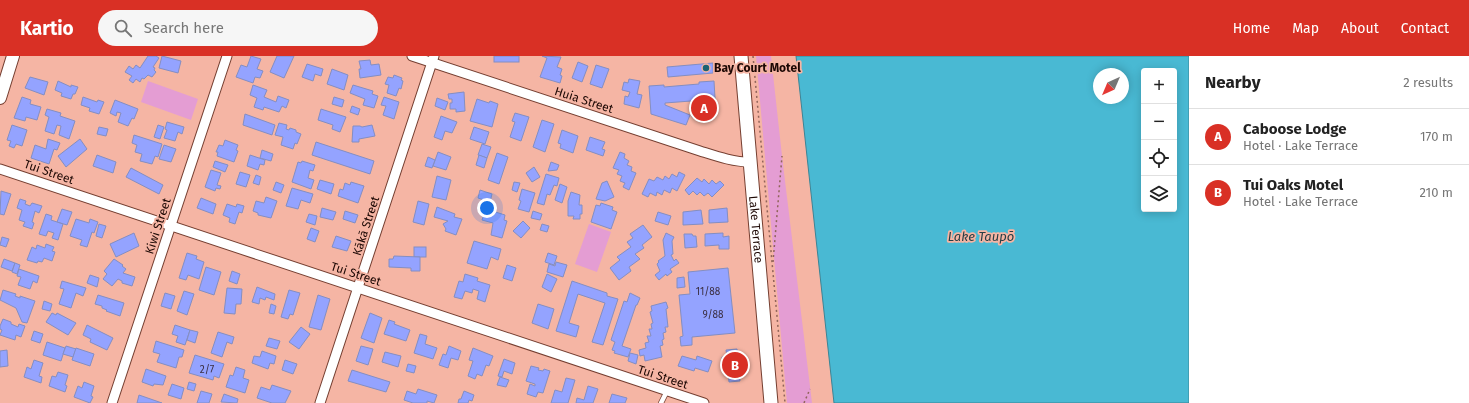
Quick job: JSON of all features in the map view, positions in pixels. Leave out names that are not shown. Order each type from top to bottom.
[{"type":"main road","name":"Lake Terrace","points":[[741,56],[771,403]]},
{"type":"street","points":[[0,98],[13,56]]},
{"type":"street","name":"Kiwi Street","points":[[112,403],[227,56]]},
{"type":"street","name":"Huia Street","points":[[412,56],[433,59],[700,151],[731,160],[750,162]]},
{"type":"street","name":"Kākā Street","points":[[320,403],[433,59]]},
{"type":"street","name":"Tui Street","points":[[0,169],[704,403]]},
{"type":"lane","points":[[661,403],[667,390]]},
{"type":"path","points":[[753,56],[785,403]]},
{"type":"path","points":[[773,266],[782,156]]},
{"type":"path","points":[[804,403],[810,389]]},
{"type":"shaded area","points":[[756,56],[771,56],[812,403],[787,403]]},
{"type":"shaded area","points":[[148,81],[198,99],[191,120],[141,102]]},
{"type":"shaded area","points":[[589,224],[611,232],[597,272],[575,264]]},
{"type":"water","name":"Lake Taupō","points":[[796,56],[1189,56],[1189,403],[834,403]]},
{"type":"building","points":[[148,56],[156,56],[159,58],[153,67],[155,68],[154,70],[156,72],[152,77],[148,75],[144,79],[142,78],[140,82],[136,79],[133,83],[129,80],[132,76],[125,72],[129,66],[133,69],[136,65],[140,68]]},
{"type":"building","points":[[162,56],[181,61],[178,73],[159,68]]},
{"type":"building","points":[[251,56],[261,59],[257,69],[263,71],[260,78],[255,77],[253,83],[236,77],[241,65],[247,67]]},
{"type":"building","points":[[277,56],[294,56],[284,78],[270,72]]},
{"type":"building","points":[[494,56],[519,56],[519,62],[494,62]]},
{"type":"building","points":[[542,56],[561,57],[557,67],[562,69],[560,83],[540,77],[547,58]]},
{"type":"building","points":[[370,60],[371,65],[379,64],[381,75],[360,78],[359,69],[361,69],[359,61]]},
{"type":"building","points":[[578,62],[588,66],[582,82],[572,78]]},
{"type":"building","points":[[713,63],[713,73],[668,77],[667,67]]},
{"type":"building","points":[[307,64],[323,69],[321,76],[315,74],[313,81],[302,77]]},
{"type":"building","points":[[596,65],[609,69],[602,88],[590,84]]},
{"type":"building","points":[[332,69],[348,75],[344,90],[327,84]]},
{"type":"building","points":[[394,75],[402,78],[401,80],[403,81],[401,89],[399,88],[396,96],[387,93],[389,85],[385,84],[388,77],[393,78]]},
{"type":"building","points":[[30,77],[48,82],[44,95],[25,88]]},
{"type":"building","points":[[629,79],[640,81],[637,94],[642,95],[639,108],[624,104],[625,96],[628,97],[630,92],[622,90],[624,82],[628,83]]},
{"type":"building","points":[[58,81],[71,87],[71,85],[78,87],[71,99],[61,96],[62,93],[55,90]]},
{"type":"building","points":[[714,81],[716,115],[692,117],[691,101],[665,103],[665,105],[690,115],[686,125],[651,114],[649,86],[664,85],[664,87]]},
{"type":"building","points":[[253,85],[267,90],[264,97],[276,102],[278,96],[289,100],[286,108],[282,106],[279,112],[264,107],[263,110],[254,107],[257,98],[250,95]]},
{"type":"building","points":[[353,85],[373,91],[372,94],[378,96],[374,108],[363,105],[365,99],[350,93]]},
{"type":"building","points":[[464,92],[465,111],[456,112],[456,109],[450,109],[452,99],[449,99],[448,94]]},
{"type":"building","points":[[22,97],[31,100],[30,104],[41,107],[37,120],[26,117],[25,121],[14,118]]},
{"type":"building","points":[[83,97],[97,102],[98,100],[104,102],[99,114],[89,111],[90,108],[81,105]]},
{"type":"building","points":[[334,97],[344,100],[342,107],[332,104]]},
{"type":"building","points":[[384,97],[399,102],[394,119],[383,115],[386,106],[381,105]]},
{"type":"building","points":[[437,98],[448,102],[445,110],[435,106]]},
{"type":"building","points":[[477,99],[498,104],[492,127],[470,121]]},
{"type":"building","points":[[115,100],[138,109],[134,119],[132,118],[128,126],[118,122],[121,113],[117,112],[116,116],[110,113]]},
{"type":"building","points":[[352,106],[360,109],[358,115],[350,112]]},
{"type":"building","points":[[47,109],[61,113],[60,116],[75,121],[69,139],[59,135],[61,126],[57,125],[54,134],[45,131],[49,117],[45,115]]},
{"type":"building","points":[[321,109],[346,117],[340,132],[332,129],[333,125],[318,120]]},
{"type":"building","points":[[515,113],[529,117],[521,141],[510,137],[515,122],[512,121]]},
{"type":"building","points":[[245,114],[275,125],[272,135],[243,125]]},
{"type":"building","points":[[441,116],[457,122],[452,133],[445,131],[442,140],[434,137]]},
{"type":"building","points":[[542,120],[554,124],[545,152],[533,147]]},
{"type":"building","points":[[167,122],[184,127],[182,134],[178,132],[175,141],[164,138],[167,130],[165,129]]},
{"type":"building","points":[[279,123],[287,125],[286,129],[289,130],[290,128],[296,130],[296,132],[301,134],[293,149],[281,145],[283,137],[275,135]]},
{"type":"building","points":[[12,125],[27,130],[22,146],[16,144],[14,148],[9,146],[11,141],[7,140]]},
{"type":"building","points":[[158,125],[164,127],[160,139],[154,137]]},
{"type":"building","points":[[372,125],[375,136],[359,139],[359,142],[352,142],[353,126],[362,127]]},
{"type":"building","points":[[99,127],[108,129],[106,136],[97,134]]},
{"type":"building","points":[[474,127],[489,132],[485,144],[470,139]]},
{"type":"building","points":[[562,130],[578,136],[573,153],[560,148],[561,144],[558,143]]},
{"type":"building","points":[[134,135],[162,144],[158,157],[155,156],[152,164],[140,161],[142,154],[135,152],[137,145],[132,143]]},
{"type":"building","points":[[590,137],[605,142],[602,149],[605,150],[603,156],[586,150]]},
{"type":"building","points":[[48,139],[60,143],[57,150],[54,149],[49,164],[31,158],[35,145],[46,149]]},
{"type":"building","points":[[80,139],[87,149],[66,167],[58,156]]},
{"type":"building","points":[[225,140],[238,145],[236,150],[238,151],[234,162],[217,156],[218,152],[216,152],[219,145],[223,146]]},
{"type":"building","points":[[316,142],[374,161],[370,174],[312,155]]},
{"type":"building","points":[[482,144],[491,147],[487,158],[478,155]]},
{"type":"building","points":[[164,145],[176,149],[171,162],[159,159]]},
{"type":"building","points":[[262,150],[273,154],[271,161],[260,158]]},
{"type":"building","points":[[438,152],[451,157],[446,170],[433,166]]},
{"type":"building","points":[[620,152],[625,154],[624,158],[629,161],[627,165],[632,167],[631,171],[636,173],[629,190],[623,187],[625,183],[620,181],[622,176],[617,174],[619,170],[613,168]]},
{"type":"building","points":[[497,153],[508,157],[499,184],[488,180]]},
{"type":"building","points":[[97,155],[116,162],[113,173],[93,166]]},
{"type":"building","points":[[250,155],[265,160],[264,165],[260,164],[258,170],[247,166]]},
{"type":"building","points":[[479,155],[487,158],[484,168],[476,165]]},
{"type":"building","points":[[428,157],[435,160],[432,168],[425,166]]},
{"type":"building","points":[[215,161],[228,165],[225,172],[213,167]]},
{"type":"building","points":[[302,161],[315,165],[313,171],[310,170],[308,178],[314,180],[311,189],[292,182],[298,162],[301,163]]},
{"type":"building","points":[[551,162],[559,165],[557,170],[548,171]]},
{"type":"building","points":[[534,167],[540,177],[532,182],[526,173]]},
{"type":"building","points":[[131,168],[163,185],[159,194],[126,177]]},
{"type":"building","points":[[211,170],[221,173],[217,185],[221,186],[220,189],[216,188],[215,191],[205,187]]},
{"type":"building","points":[[240,172],[250,175],[246,187],[236,184]]},
{"type":"building","points":[[679,172],[685,175],[677,191],[672,188],[670,193],[664,190],[662,195],[657,192],[656,196],[650,193],[648,197],[642,194],[649,179],[654,181],[657,177],[663,180],[665,176],[669,179],[672,174],[677,177]]},
{"type":"building","points":[[546,174],[559,178],[557,186],[554,185],[550,195],[547,194],[544,205],[537,203]]},
{"type":"building","points":[[256,175],[261,177],[259,185],[253,183]]},
{"type":"building","points":[[437,176],[451,180],[446,200],[432,197]]},
{"type":"building","points":[[697,178],[702,182],[704,179],[709,184],[712,180],[716,184],[720,181],[724,185],[712,197],[708,193],[704,196],[700,192],[697,195],[693,191],[689,195],[685,190]]},
{"type":"building","points":[[320,180],[334,184],[331,194],[317,189]]},
{"type":"building","points":[[607,181],[614,197],[605,201],[596,199],[602,183]]},
{"type":"building","points":[[276,182],[284,185],[281,193],[273,190]]},
{"type":"building","points":[[351,182],[364,186],[358,203],[338,196],[340,189],[343,190],[345,183],[350,185]]},
{"type":"building","points":[[514,182],[520,183],[517,192],[512,190]]},
{"type":"building","points":[[560,184],[567,187],[562,203],[555,200]]},
{"type":"building","points":[[292,188],[313,194],[310,203],[301,200],[298,209],[286,206]]},
{"type":"building","points":[[522,189],[535,193],[529,212],[518,209],[521,201],[519,200]]},
{"type":"building","points":[[480,190],[492,194],[490,202],[478,198]]},
{"type":"building","points":[[1,191],[11,194],[4,215],[0,214]]},
{"type":"building","points":[[571,192],[580,195],[579,205],[582,205],[582,214],[580,214],[580,219],[573,219],[574,216],[568,216],[568,201]]},
{"type":"building","points":[[266,197],[277,201],[271,218],[258,215],[258,213],[253,211],[256,201],[264,203]]},
{"type":"building","points":[[201,198],[216,204],[213,214],[197,208]]},
{"type":"building","points":[[20,199],[26,201],[25,204],[30,206],[32,203],[42,206],[39,213],[35,211],[32,229],[23,226],[25,222],[19,220],[22,210],[17,208]]},
{"type":"building","points":[[418,201],[429,204],[424,225],[413,222]]},
{"type":"building","points":[[601,203],[613,207],[612,210],[617,212],[611,229],[591,222],[596,205],[600,206]]},
{"type":"building","points":[[227,204],[236,207],[237,204],[244,206],[242,213],[239,212],[235,224],[229,222],[230,218],[223,215]]},
{"type":"building","points":[[437,207],[455,214],[454,217],[462,219],[456,235],[445,231],[446,229],[443,224],[448,221],[434,217]]},
{"type":"building","points":[[322,208],[336,212],[333,220],[320,217]]},
{"type":"building","points":[[727,208],[728,222],[709,223],[709,210]]},
{"type":"building","points":[[62,209],[72,212],[67,225],[57,222]]},
{"type":"building","points":[[486,209],[505,215],[504,220],[507,221],[502,238],[491,235],[493,223],[482,220]]},
{"type":"building","points":[[701,210],[703,224],[683,225],[683,212]]},
{"type":"building","points":[[345,211],[358,215],[355,223],[343,219]]},
{"type":"building","points":[[533,211],[542,214],[540,220],[531,218]]},
{"type":"building","points":[[658,212],[671,216],[668,225],[655,221]]},
{"type":"building","points":[[46,214],[52,216],[51,220],[63,224],[58,240],[52,238],[54,233],[48,231],[46,236],[39,234]]},
{"type":"building","points":[[309,214],[317,216],[315,225],[306,222]]},
{"type":"building","points":[[76,219],[89,223],[90,219],[98,222],[94,233],[92,232],[87,247],[80,245],[82,240],[70,236]]},
{"type":"building","points":[[523,221],[530,228],[521,238],[513,231]]},
{"type":"building","points":[[99,224],[106,226],[102,238],[96,236]]},
{"type":"building","points":[[542,224],[549,226],[547,232],[540,230]]},
{"type":"building","points":[[643,225],[652,237],[642,245],[644,248],[635,254],[640,259],[629,267],[631,271],[619,280],[610,268],[620,260],[617,257],[631,247],[627,242],[633,238],[630,234]]},
{"type":"building","points":[[311,228],[319,231],[315,242],[307,239]]},
{"type":"building","points":[[134,233],[139,246],[116,257],[110,244]]},
{"type":"building","points":[[666,233],[674,237],[672,241],[673,254],[671,255],[674,261],[676,259],[679,263],[670,269],[672,272],[667,276],[666,274],[659,280],[655,275],[660,271],[657,264],[659,262],[658,261],[665,256],[663,240]]},
{"type":"building","points":[[723,233],[723,237],[729,236],[729,249],[719,249],[719,245],[705,246],[705,234]]},
{"type":"building","points":[[684,234],[692,234],[693,236],[696,236],[697,247],[685,248]]},
{"type":"building","points":[[336,236],[351,241],[347,251],[332,247]]},
{"type":"building","points":[[2,237],[9,239],[6,247],[0,245]]},
{"type":"building","points":[[474,241],[501,249],[498,260],[491,257],[487,269],[467,263]]},
{"type":"building","points":[[46,244],[54,247],[52,251],[55,252],[52,261],[44,258],[42,262],[38,261],[37,263],[27,260],[32,247],[36,249],[37,245],[45,248]]},
{"type":"building","points":[[414,247],[426,247],[426,257],[414,257]]},
{"type":"building","points":[[187,253],[197,256],[196,259],[204,262],[199,279],[188,275],[186,280],[179,278]]},
{"type":"building","points":[[548,253],[557,256],[554,265],[545,262]]},
{"type":"building","points":[[394,256],[420,257],[420,271],[411,271],[411,268],[389,267],[389,259],[393,259]]},
{"type":"building","points":[[4,259],[15,263],[12,271],[1,267]]},
{"type":"building","points":[[114,259],[126,269],[123,273],[135,277],[132,286],[122,283],[122,281],[118,279],[112,286],[103,279],[107,274],[104,271]]},
{"type":"building","points":[[556,262],[567,265],[563,277],[547,272],[549,264],[555,266]]},
{"type":"building","points":[[15,263],[20,265],[17,274],[12,272]]},
{"type":"building","points":[[507,265],[516,268],[512,281],[503,278]]},
{"type":"building","points":[[206,267],[221,272],[214,295],[199,290]]},
{"type":"building","points":[[728,268],[735,333],[692,337],[692,345],[681,346],[680,337],[683,336],[679,295],[690,294],[688,272]]},
{"type":"building","points":[[19,269],[39,276],[37,283],[33,281],[30,289],[18,285],[21,277],[17,276]]},
{"type":"building","points":[[232,271],[240,274],[237,284],[229,281]]},
{"type":"building","points":[[465,274],[478,278],[477,281],[490,285],[485,302],[477,299],[479,291],[473,289],[472,293],[465,291],[462,299],[454,297],[459,281],[463,282]]},
{"type":"building","points":[[547,274],[557,279],[551,292],[542,287]]},
{"type":"building","points":[[90,275],[99,278],[97,287],[87,283]]},
{"type":"building","points":[[684,277],[685,287],[677,288],[677,278]]},
{"type":"building","points":[[62,281],[86,288],[83,296],[76,293],[71,308],[59,304],[64,289],[60,288]]},
{"type":"building","points":[[572,281],[607,293],[607,296],[618,299],[603,345],[592,342],[605,303],[578,294],[569,323],[579,326],[576,337],[556,331]]},
{"type":"building","points":[[257,287],[275,294],[274,300],[266,297],[265,300],[260,298],[259,304],[252,302]]},
{"type":"building","points":[[227,288],[242,289],[241,304],[236,304],[235,314],[224,313]]},
{"type":"building","points":[[3,290],[16,294],[15,296],[20,298],[20,296],[35,301],[27,323],[22,322],[16,308],[0,300]]},
{"type":"building","points":[[289,290],[300,293],[293,315],[290,314],[288,319],[281,317]]},
{"type":"building","points":[[184,291],[194,294],[187,315],[177,311]]},
{"type":"building","points":[[165,293],[175,296],[171,309],[161,306]]},
{"type":"building","points":[[630,293],[640,298],[636,305],[622,346],[631,349],[628,357],[614,353],[615,351],[612,350],[615,342],[611,340],[624,301],[627,302]]},
{"type":"building","points":[[98,295],[124,303],[120,316],[106,311],[107,310],[102,308],[102,306],[95,304]]},
{"type":"building","points":[[318,295],[330,299],[321,330],[309,327]]},
{"type":"building","points":[[44,301],[52,304],[50,311],[42,309]]},
{"type":"building","points":[[666,302],[668,308],[666,309],[668,327],[665,327],[666,332],[663,333],[664,339],[662,340],[663,345],[660,346],[662,357],[645,361],[644,355],[640,356],[639,350],[646,348],[645,343],[649,342],[647,336],[651,336],[649,329],[652,329],[651,324],[653,323],[650,312],[652,311],[651,306]]},
{"type":"building","points":[[271,304],[276,306],[274,314],[269,313]]},
{"type":"building","points":[[538,304],[554,309],[548,329],[532,323]]},
{"type":"building","points":[[52,313],[56,315],[57,313],[76,323],[68,335],[46,322]]},
{"type":"building","points":[[370,313],[382,318],[374,343],[361,338]]},
{"type":"building","points":[[3,319],[18,327],[19,324],[25,326],[21,337],[16,335],[15,340],[0,335],[2,330],[0,329],[0,326]]},
{"type":"building","points":[[389,320],[395,322],[394,324],[410,330],[406,341],[384,334]]},
{"type":"building","points":[[87,325],[113,338],[107,350],[90,342],[91,339],[83,335]]},
{"type":"building","points":[[175,325],[190,330],[185,345],[176,342],[178,336],[172,334]]},
{"type":"building","points":[[301,327],[310,334],[299,349],[289,342]]},
{"type":"building","points":[[190,330],[198,332],[195,343],[187,340]]},
{"type":"building","points":[[34,331],[43,334],[40,343],[31,340]]},
{"type":"building","points":[[218,332],[234,337],[232,344],[227,342],[222,357],[211,353]]},
{"type":"building","points":[[420,334],[427,336],[425,344],[437,348],[433,359],[414,353]]},
{"type":"building","points":[[269,338],[280,341],[277,349],[266,346]]},
{"type":"building","points":[[156,341],[184,350],[182,357],[179,357],[176,368],[157,362],[160,354],[153,352]]},
{"type":"building","points":[[47,342],[65,348],[61,361],[43,355]]},
{"type":"building","points":[[66,346],[76,349],[73,357],[63,354]]},
{"type":"building","points":[[361,346],[373,349],[368,365],[356,361]]},
{"type":"building","points":[[449,346],[461,351],[458,360],[451,358],[448,368],[439,365],[443,354],[446,355]]},
{"type":"building","points":[[76,348],[94,354],[90,366],[72,360]]},
{"type":"building","points":[[473,348],[493,356],[489,366],[486,365],[482,376],[477,374],[475,379],[468,376],[473,361],[469,360]]},
{"type":"building","points":[[737,349],[740,381],[729,382],[728,371],[723,372],[722,357],[727,357],[726,350]]},
{"type":"building","points":[[7,350],[8,366],[0,367],[0,351]]},
{"type":"building","points":[[262,351],[276,356],[274,364],[270,363],[268,369],[252,363],[254,356],[260,357]]},
{"type":"building","points":[[385,352],[401,356],[398,367],[382,362]]},
{"type":"building","points":[[630,353],[638,355],[636,364],[628,361]]},
{"type":"building","points":[[195,355],[224,364],[219,378],[214,376],[213,380],[189,373]]},
{"type":"building","points":[[682,356],[696,360],[697,356],[712,361],[708,372],[695,368],[694,371],[678,366]]},
{"type":"building","points":[[504,359],[515,363],[512,374],[504,371],[502,377],[498,376]]},
{"type":"building","points":[[34,360],[43,363],[39,376],[42,377],[41,383],[24,377],[27,367],[31,369]]},
{"type":"building","points":[[285,360],[297,364],[293,374],[282,370]]},
{"type":"building","points":[[408,364],[416,366],[414,373],[406,371]]},
{"type":"building","points":[[531,366],[539,368],[538,370],[543,371],[544,369],[550,371],[543,393],[538,392],[536,397],[527,394],[530,384],[535,386],[535,384],[526,381]]},
{"type":"building","points":[[236,367],[245,370],[243,378],[249,380],[245,393],[226,387],[230,375],[233,376]]},
{"type":"building","points":[[146,369],[166,376],[163,385],[154,384],[153,386],[142,382]]},
{"type":"building","points":[[352,370],[390,382],[386,392],[348,381]]},
{"type":"building","points":[[58,372],[68,375],[65,385],[67,386],[65,392],[49,386],[52,376],[56,377]]},
{"type":"building","points":[[500,377],[509,380],[506,387],[497,385]]},
{"type":"building","points":[[566,378],[575,380],[568,403],[551,403],[555,390],[562,392]]},
{"type":"building","points":[[84,382],[94,386],[91,396],[93,397],[90,403],[74,397],[78,386],[82,388]]},
{"type":"building","points":[[189,382],[196,384],[194,391],[187,389]]},
{"type":"building","points":[[172,384],[184,388],[181,399],[168,395]]},
{"type":"building","points":[[272,385],[291,391],[285,403],[272,403],[257,398],[261,387],[270,390]]},
{"type":"building","points":[[588,386],[598,389],[593,403],[576,403],[577,398],[584,400]]},
{"type":"building","points":[[418,389],[437,395],[434,403],[427,401],[427,403],[413,403],[404,400],[407,391],[416,394]]},
{"type":"building","points":[[201,391],[212,394],[209,403],[197,403]]},
{"type":"building","points":[[464,391],[474,395],[472,401],[469,400],[468,403],[458,403],[459,399],[461,399]]},
{"type":"building","points":[[224,394],[238,399],[237,403],[221,402]]},
{"type":"building","points":[[612,394],[627,398],[625,403],[609,403]]},
{"type":"building","points":[[139,395],[162,403],[137,403]]},
{"type":"place","name":"Bay Court Motel","points":[[706,68]]},
{"type":"place","name":"Caboose Lodge","points":[[704,108]]},
{"type":"place","name":"Tui Oaks Motel","points":[[735,365]]}]
